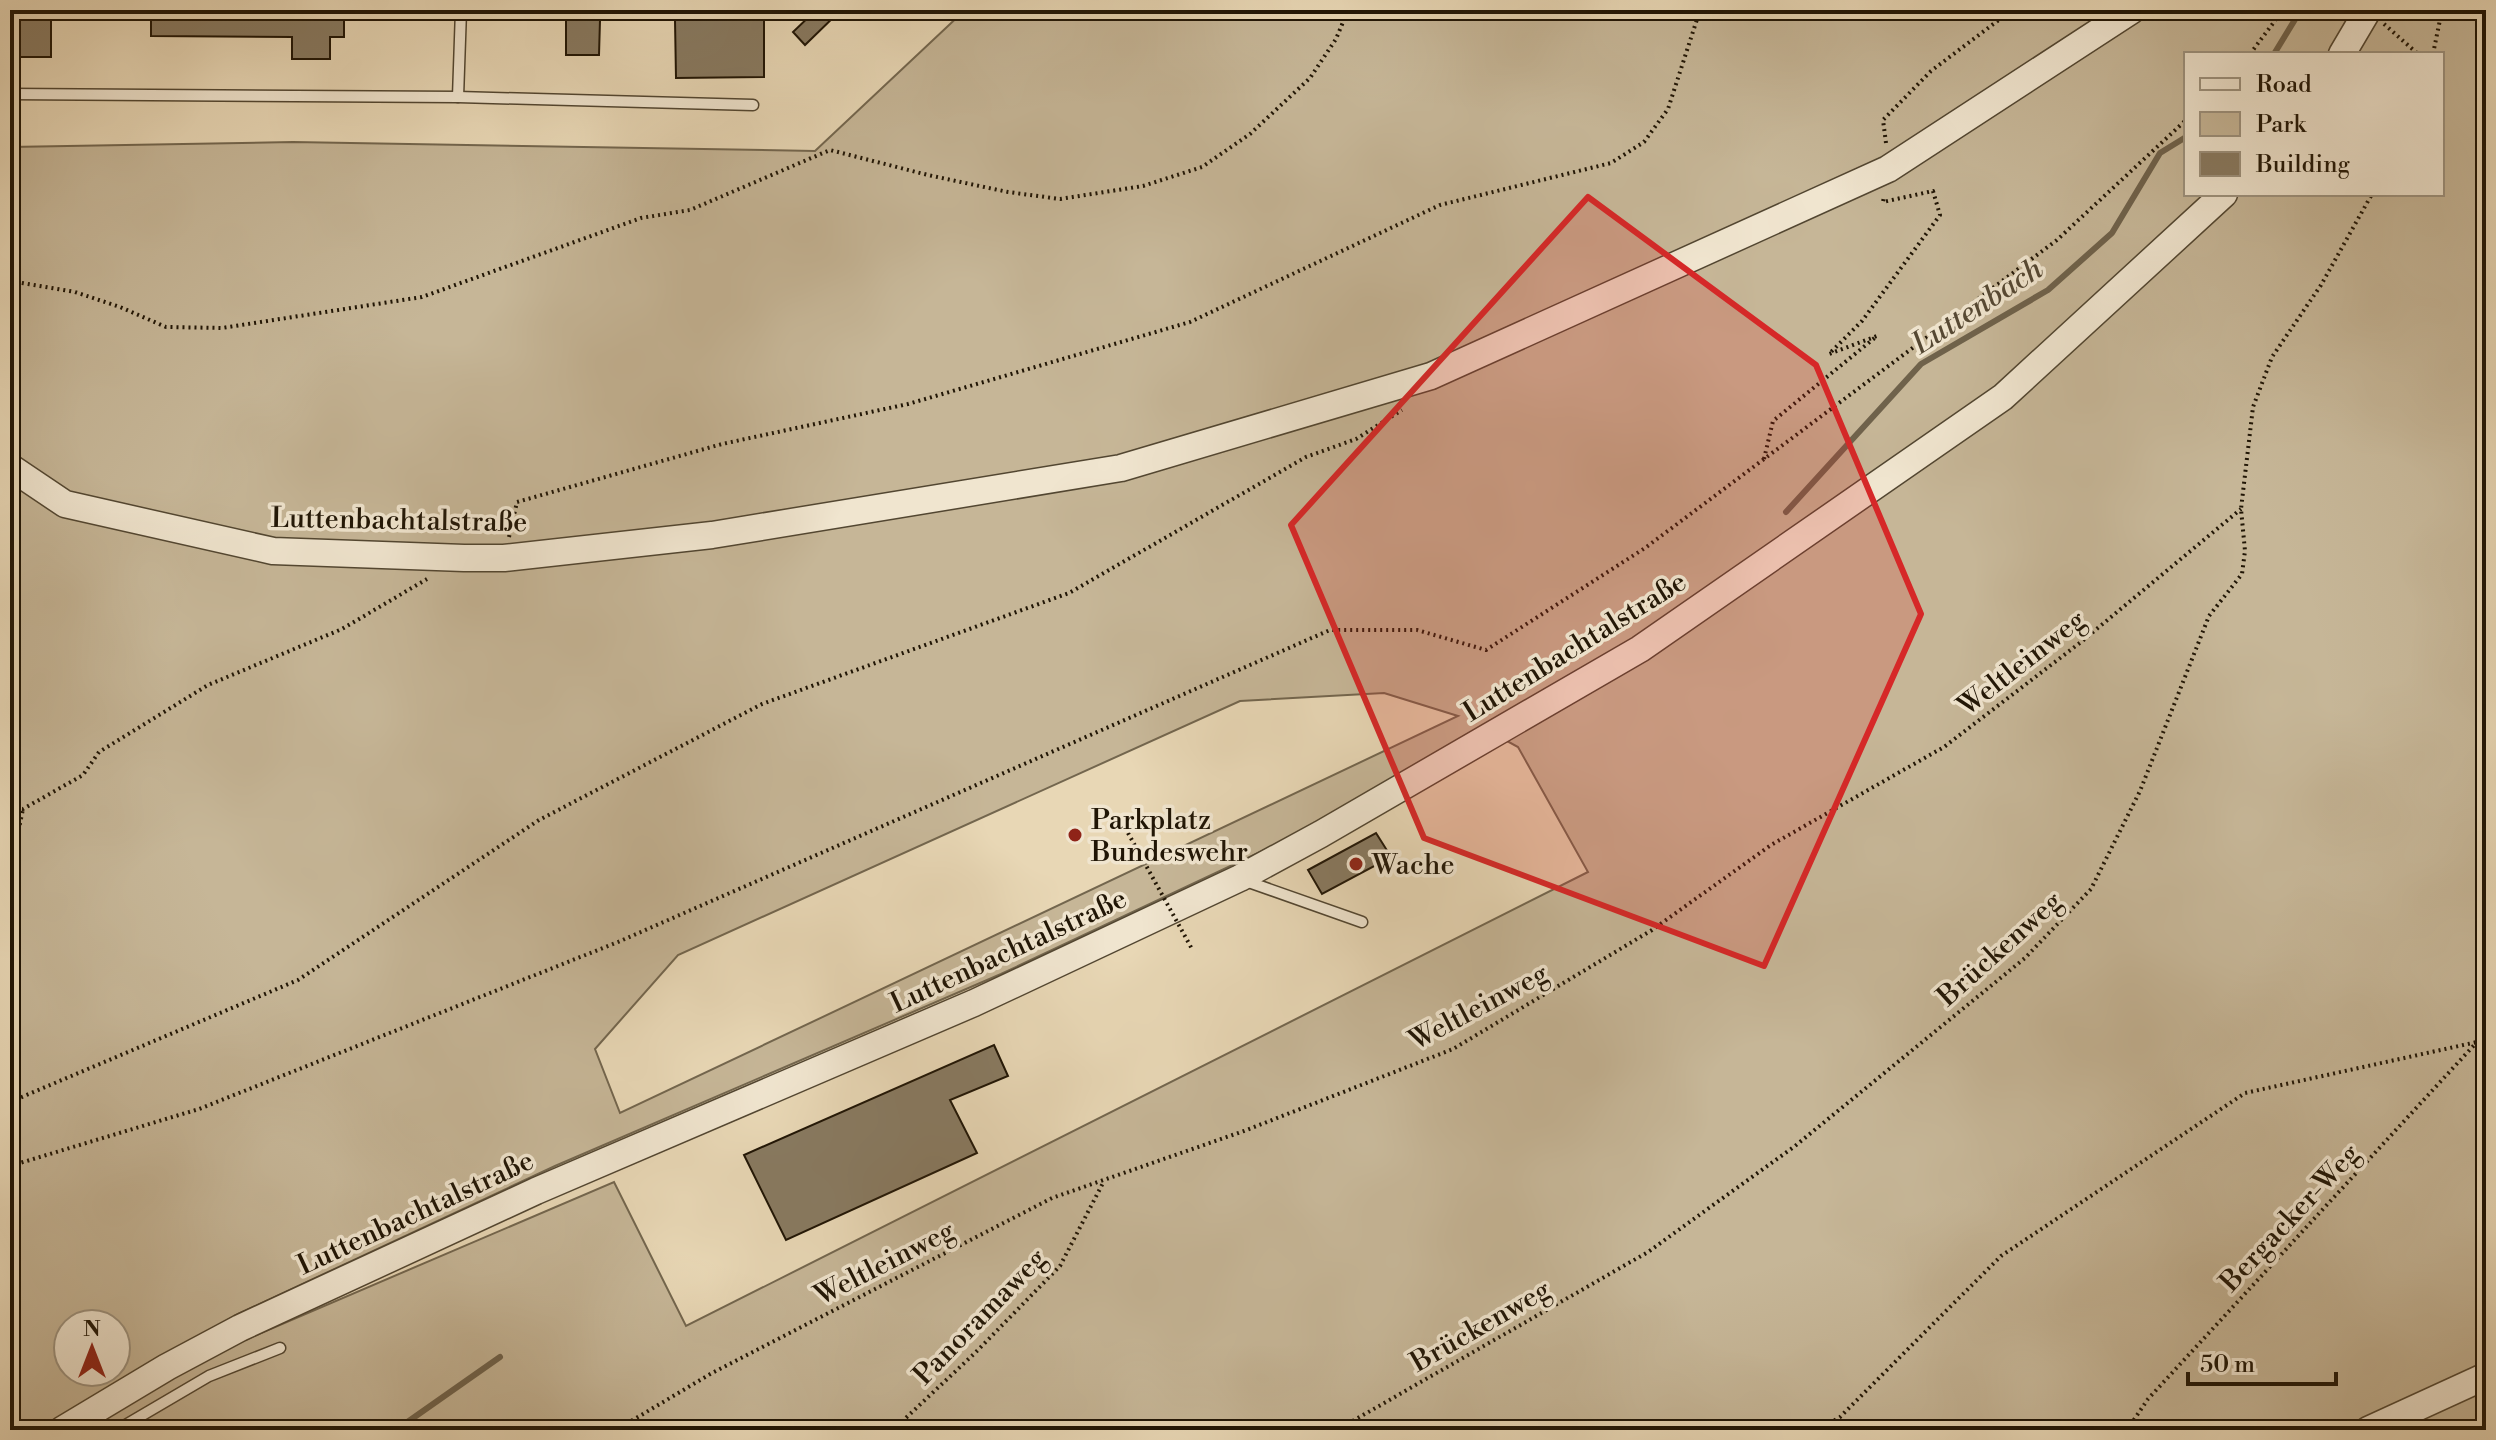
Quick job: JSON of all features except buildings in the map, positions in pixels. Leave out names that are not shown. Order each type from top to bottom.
[{"type":"street","name":"Luttenbachtalstraße","points":[[10,467],[65,504],[273,551],[464,558],[504,558],[712,535],[1121,468],[1431,376],[1888,169],[2132,10]]},
{"type":"street","points":[[2343,52],[2368,10]]},
{"type":"street","name":"Luttenbachtalstraße","points":[[62,1430],[167,1367],[254,1321],[536,1191],[974,1003],[1240,878],[1640,649],[2003,397],[2222,196]]},
{"type":"street","points":[[2368,1430],[2486,1376]]},
{"type":"lane","points":[[458,97],[461,10]]},
{"type":"lane","points":[[10,94],[458,97],[753,105]]},
{"type":"lane","points":[[1240,878],[1362,922]]},
{"type":"lane","points":[[117,1430],[209,1376],[280,1348]]},
{"type":"path","points":[[10,281],[75,292],[166,327],[222,328],[422,297],[641,218],[690,210],[830,150],[928,175],[1008,192],[1060,199],[1143,186],[1202,167],[1250,134],[1310,78],[1336,39],[1348,10]]},
{"type":"path","points":[[504,558],[517,502],[722,444],[908,404],[1190,322],[1440,205],[1611,163],[1644,142],[1668,109],[1700,10]]},
{"type":"path","points":[[1764,459],[1773,421],[1877,336],[1829,354],[1862,321],[1940,215],[1933,191],[1883,202],[1888,169],[1883,120],[1931,71],[2012,10]]},
{"type":"path","points":[[2252,52],[2283,10]]},
{"type":"path","points":[[2368,10],[2416,52]]},
{"type":"path","points":[[2433,52],[2442,10]]},
{"type":"path","points":[[10,1166],[199,1109],[618,942],[1330,630],[1417,630],[1486,650],[1645,548],[2057,240],[2184,122]]},
{"type":"path","name":"Brückenweg","points":[[1337,1430],[1648,1252],[1795,1146],[2025,958],[2091,889],[2140,791],[2209,616],[2242,574],[2245,551],[2241,509],[2253,407],[2272,357],[2321,285],[2371,196]]},
{"type":"path","points":[[10,1102],[298,980],[539,820],[762,704],[1069,593],[1306,457],[1356,439],[1409,405]]},
{"type":"path","name":"Weltleinweg","points":[[616,1430],[712,1373],[1037,1205],[1244,1131],[1453,1049],[1652,930],[1771,845],[1944,747],[2081,642],[2241,509]]},
{"type":"path","points":[[10,808],[23,809],[83,775],[99,752],[208,685],[342,629],[464,558]]},
{"type":"path","points":[[10,846],[17,838],[23,809]]},
{"type":"path","points":[[1128,833],[1192,949]]},
{"type":"path","name":"Bergacker-Weg","points":[[2127,1430],[2148,1399],[2477,1042],[2486,1038]]},
{"type":"path","points":[[1819,1430],[1840,1417],[2001,1256],[2245,1093],[2477,1042]]},
{"type":"path","name":"Panoramaweg","points":[[893,1430],[976,1352],[1060,1266],[1105,1179]]},
{"type":"highlighted area","points":[[1588,197],[1816,365],[1921,614],[1764,966],[1424,838],[1291,525]]},
{"type":"green space","points":[[965,10],[2486,10],[2486,1430],[76,1430],[155,1381],[614,1182],[686,1326],[1588,872],[1518,747],[1487,730],[1313,827],[1001,974],[555,1166],[238,1314],[132,1375],[132,1308],[52,1308],[52,1388],[110,1388],[37,1430],[10,1430],[10,147],[293,142],[815,151]],"holes":[[[1384,693],[1458,716],[620,1113],[595,1049],[678,955],[1240,701]]]},
{"type":"waterway","name":"Luttenbach","points":[[2275,52],[2299,13]]},
{"type":"waterway","name":"Luttenbach","points":[[1786,512],[1921,364],[2048,290],[2112,233],[2160,153],[2184,138]]},
{"type":"waterway","name":"Luttenbach","points":[[396,1430],[500,1357]]},
{"type":"place","name":"Parkplatz Bundeswehr","points":[[1075,835]]},
{"type":"place","name":"Wache","points":[[1356,864]]}]
